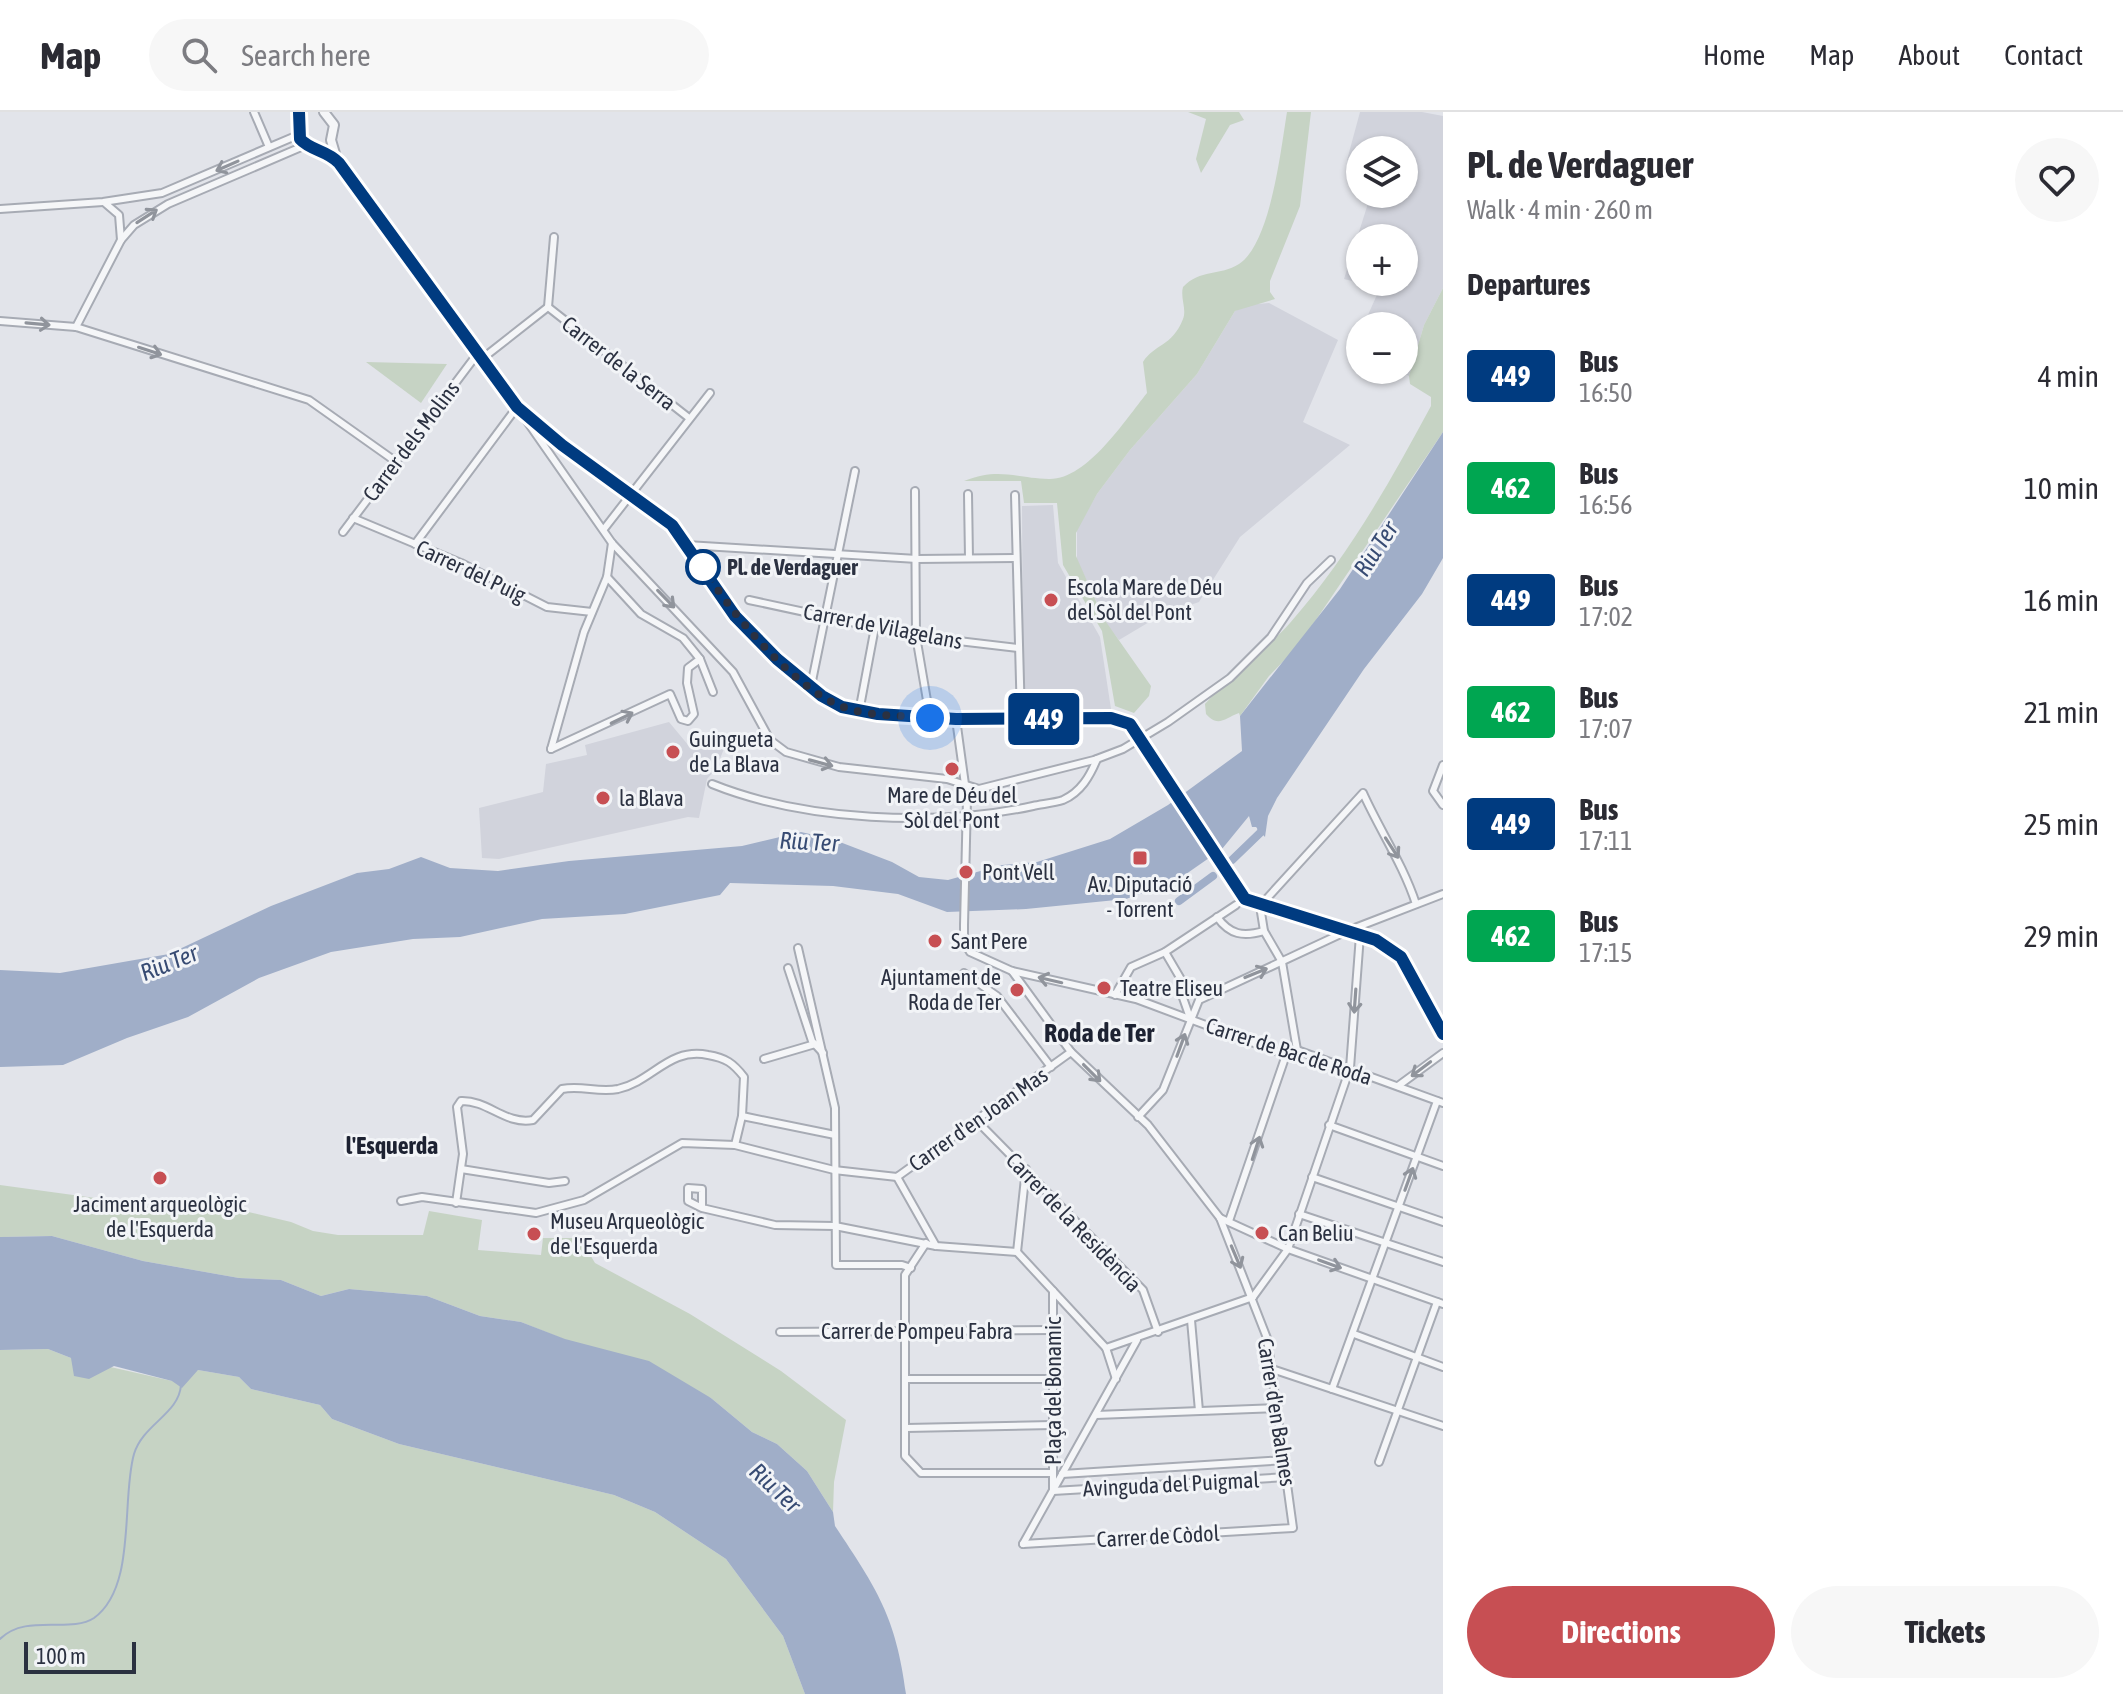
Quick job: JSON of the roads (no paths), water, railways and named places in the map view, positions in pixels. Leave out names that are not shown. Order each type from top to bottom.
[{"type":"street","points":[[254,112],[269,147]]},
{"type":"street","points":[[298,135],[299,116],[308,112]]},
{"type":"street","points":[[324,112],[334,125],[331,140],[339,163],[481,355],[612,543],[733,672],[770,740],[786,752],[839,767],[947,779],[979,789],[1097,759],[1168,722],[1230,678],[1271,637],[1307,583],[1331,560]]},
{"type":"street","points":[[0,209],[103,202],[162,193],[298,135]]},
{"type":"street","points":[[298,135],[339,163]]},
{"type":"street","points":[[76,327],[121,240],[152,212],[331,140]]},
{"type":"street","points":[[103,202],[119,215],[121,240]]},
{"type":"street","name":"Carrer de la Serra","points":[[481,355],[548,307],[554,237]]},
{"type":"street","name":"Carrer de la Serra","points":[[548,307],[689,418]]},
{"type":"street","points":[[0,321],[76,327],[309,400],[395,461]]},
{"type":"street","name":"Carrer dels Molins","points":[[343,532],[395,461],[481,355]]},
{"type":"street","points":[[604,529],[632,497],[710,393]]},
{"type":"street","points":[[517,407],[672,525],[735,616],[777,659],[832,702],[859,712],[930,718],[1111,718],[1136,728],[1240,894],[1260,906],[1376,940],[1401,957],[1443,1034]]},
{"type":"street","points":[[415,544],[517,407]]},
{"type":"street","points":[[811,686],[855,471]]},
{"type":"street","points":[[915,491],[916,636],[930,718]]},
{"type":"street","points":[[968,494],[969,558]]},
{"type":"street","points":[[1015,495],[1021,719]]},
{"type":"street","name":"Carrer del Puig","points":[[353,518],[547,607],[592,612]]},
{"type":"street","points":[[612,543],[607,577],[592,612],[551,749],[670,694],[681,719],[688,721],[694,714],[687,683],[688,668],[700,659]]},
{"type":"street","points":[[687,545],[917,559],[1015,558]]},
{"type":"street","points":[[607,577],[641,614],[683,638],[700,659],[713,692]]},
{"type":"street","name":"Carrer de Vilagelans","points":[[749,600],[916,636],[1018,648]]},
{"type":"street","points":[[859,712],[875,627]]},
{"type":"street","points":[[956,719],[966,786]]},
{"type":"street","points":[[712,784],[824,811],[904,816],[994,815],[1064,799],[1088,780],[1097,759]]},
{"type":"street","points":[[1443,765],[1433,791],[1443,805]]},
{"type":"street","name":"Carrer de Bac de Roda","points":[[966,786],[964,942],[970,952],[1012,971],[1115,995],[1286,1055],[1297,1050],[1440,1102]]},
{"type":"street","points":[[1260,906],[1363,793],[1378,826],[1399,857],[1416,904]]},
{"type":"street","points":[[1138,1117],[1163,1090],[1199,1000],[1347,931],[1443,894]]},
{"type":"street","points":[[1115,995],[1131,967],[1165,952],[1236,905]]},
{"type":"street","points":[[1260,906],[1264,931],[1282,962],[1297,1050]]},
{"type":"street","points":[[1217,917],[1227,930],[1237,934],[1264,931]]},
{"type":"street","points":[[1106,1348],[1137,1340],[1253,1297],[1288,1249],[1350,1068],[1360,935]]},
{"type":"street","points":[[798,948],[835,1108],[836,1265],[902,1265],[911,1268]]},
{"type":"street","points":[[1165,952],[1182,981],[1181,992],[1190,1019]]},
{"type":"street","points":[[788,968],[815,1044],[823,1053]]},
{"type":"street","name":"Carrer d'en Balmes","points":[[1012,971],[1071,1052],[1138,1117],[1220,1218],[1267,1338],[1293,1528]]},
{"type":"street","points":[[964,973],[997,996],[1051,1067]]},
{"type":"street","points":[[764,1059],[815,1044]]},
{"type":"street","points":[[456,1203],[463,1154],[457,1107],[461,1101],[478,1102],[513,1121],[524,1121],[541,1114],[562,1089],[581,1087],[595,1092],[631,1085],[681,1054],[694,1052],[726,1058],[744,1077],[742,1116],[735,1145]]},
{"type":"street","name":"Carrer d'en Joan Mas","points":[[401,1201],[422,1197],[536,1213],[584,1200],[682,1143],[735,1145],[834,1170],[897,1177],[1071,1052]]},
{"type":"street","points":[[1398,1086],[1443,1053]]},
{"type":"street","points":[[1229,1221],[1286,1055]]},
{"type":"street","points":[[1332,1389],[1440,1102]]},
{"type":"street","points":[[742,1116],[835,1135]]},
{"type":"street","name":"Carrer de la Residència","points":[[976,1120],[1143,1290],[1158,1332]]},
{"type":"street","points":[[1329,1125],[1443,1166]]},
{"type":"street","points":[[461,1169],[549,1183],[565,1181]]},
{"type":"street","points":[[1017,1252],[1026,1169]]},
{"type":"street","points":[[897,1177],[936,1246]]},
{"type":"street","points":[[1312,1177],[1443,1222]]},
{"type":"street","points":[[702,1208],[775,1225],[835,1226],[936,1246],[1017,1252],[1106,1348],[1116,1379]]},
{"type":"street","points":[[1299,1214],[1443,1262]]},
{"type":"street","points":[[1220,1218],[1288,1249],[1440,1303],[1379,1462]]},
{"type":"street","points":[[926,1243],[905,1275],[905,1456],[921,1473],[1053,1473]]},
{"type":"street","name":"Plaça del Bonamic","points":[[1053,1291],[1053,1491]]},
{"type":"street","points":[[1191,1320],[1199,1411]]},
{"type":"street","name":"Carrer de Pompeu Fabra","points":[[780,1332],[1053,1330]]},
{"type":"street","points":[[1354,1334],[1443,1367]]},
{"type":"street","points":[[1053,1491],[1137,1340]]},
{"type":"street","points":[[1272,1369],[1443,1426]]},
{"type":"street","points":[[905,1379],[1053,1379]]},
{"type":"street","points":[[1096,1415],[1278,1408]]},
{"type":"street","points":[[906,1428],[1053,1425]]},
{"type":"street","name":"Avinguda del Puigmal","points":[[1062,1474],[1286,1460]]},
{"type":"street","name":"Avinguda del Puigmal","points":[[1053,1491],[1288,1477]]},
{"type":"street","name":"Carrer de Còdol","points":[[1053,1491],[1023,1544],[1293,1528]]},
{"type":"water","name":"Riu Ter","points":[[1443,432],[1443,558],[1422,594],[1364,669],[1277,798],[1268,816],[1265,837],[1256,827],[1252,827],[1249,816],[1222,849],[1176,881],[1126,899],[1026,909],[947,912],[898,894],[833,886],[730,883],[720,895],[625,914],[542,919],[460,937],[413,939],[331,952],[259,978],[188,1017],[63,1065],[0,1067],[0,970],[60,973],[169,954],[271,906],[357,873],[389,869],[421,857],[450,868],[498,871],[569,861],[742,846],[801,832],[832,839],[892,862],[919,877],[948,880],[1002,865],[1037,862],[1110,839],[1168,805],[1242,751],[1240,716],[1340,589]]},
{"type":"water","name":"Riu Ter","points":[[52,1236],[143,1261],[239,1278],[281,1280],[321,1296],[349,1289],[427,1296],[480,1316],[521,1322],[565,1339],[649,1361],[711,1398],[752,1432],[777,1444],[807,1471],[833,1512],[835,1526],[882,1605],[897,1644],[906,1694],[805,1694],[783,1636],[726,1559],[655,1512],[614,1495],[399,1444],[332,1419],[320,1405],[251,1389],[239,1377],[198,1370],[182,1388],[172,1381],[114,1366],[89,1379],[74,1376],[71,1358],[48,1349],[0,1350],[0,1237]]},
{"type":"waterway","points":[[1232,860],[1261,832],[1262,822]]},
{"type":"waterway","points":[[1179,901],[1213,876]]},
{"type":"waterway","points":[[0,1639],[22,1627],[84,1622],[94,1618],[108,1604],[117,1586],[122,1564],[134,1454],[145,1435],[174,1404],[181,1385]]},
{"type":"place","name":"Pl. de Verdaguer","points":[[703,567]]},
{"type":"place","name":"Escola Mare de Déu del Sòl del Pont","points":[[1051,600]]},
{"type":"place","name":"Guingueta de La Blava","points":[[673,752]]},
{"type":"place","name":"Mare de Déu del Sòl del Pont","points":[[952,769]]},
{"type":"place","name":"la Blava","points":[[603,798]]},
{"type":"place","name":"Av. Diputació - Torrent","points":[[1140,858]]},
{"type":"place","name":"Pont Vell","points":[[966,872]]},
{"type":"place","name":"Sant Pere","points":[[935,941]]},
{"type":"place","name":"Teatre Eliseu","points":[[1104,988]]},
{"type":"place","name":"Ajuntament de Roda de Ter","points":[[1017,990]]},
{"type":"place","name":"Jaciment arqueològic de l'Esquerda","points":[[160,1178]]},
{"type":"place","name":"Can Beliu","points":[[1262,1233]]},
{"type":"place","name":"Museu Arqueològic de l'Esquerda","points":[[534,1234]]},
{"type":"district","name":"Roda de Ter","points":[[1099,1033]]},
{"type":"district","name":"l'Esquerda","points":[[392,1146]]}]
